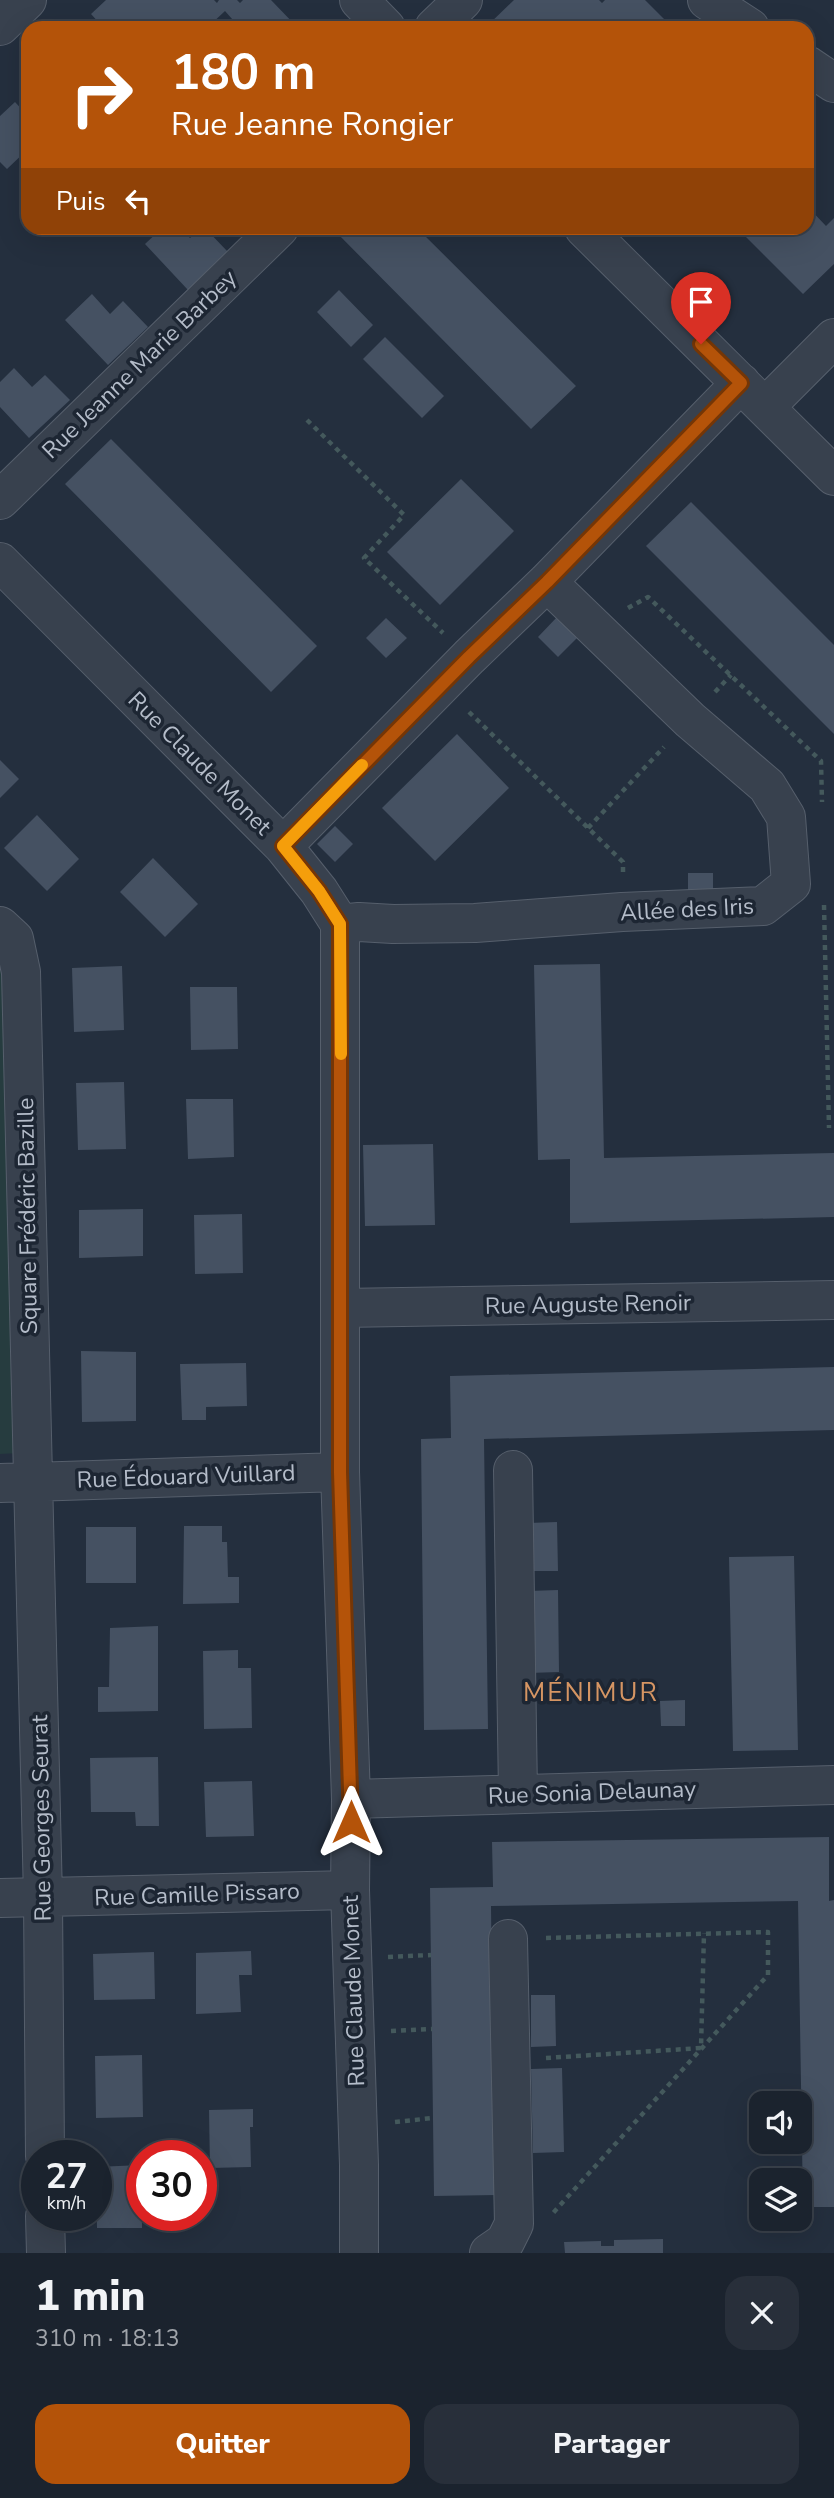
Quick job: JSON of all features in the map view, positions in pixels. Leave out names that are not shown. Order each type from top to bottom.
[{"type":"street","points":[[0,26],[27,0]]},
{"type":"street","points":[[359,0],[379,21]]},
{"type":"street","points":[[441,21],[463,0]]},
{"type":"street","points":[[707,0],[739,21]]},
{"type":"street","points":[[814,70],[834,83]]},
{"type":"street","name":"Rue Jeanne Marie Barbey","points":[[0,500],[272,235]]},
{"type":"street","points":[[591,235],[834,476]]},
{"type":"street","points":[[283,846],[469,657],[547,582],[753,395],[834,338]]},
{"type":"street","name":"Rue Claude Monet","points":[[0,562],[283,846],[319,891],[340,924],[340,1472],[351,1799],[350,1890],[359,2165],[359,2253]]},
{"type":"street","name":"Allée des Iris","points":[[340,924],[475,923],[622,912],[763,906],[791,884],[786,817],[767,786],[690,720],[547,582]]},
{"type":"street","name":"Square Frédéric Bazille","points":[[0,926],[14,939],[21,972],[17,1481]]},
{"type":"street","name":"Rue Auguste Renoir","points":[[341,1308],[834,1300]]},
{"type":"street","points":[[513,1470],[518,1794]]},
{"type":"street","name":"Rue Édouard Vuillard","points":[[17,1481],[340,1472]]},
{"type":"street","name":"Rue Georges Seurat","points":[[17,1481],[43,1898],[45,2140]]},
{"type":"street","name":"Rue Sonia Delaunay","points":[[351,1799],[834,1785]]},
{"type":"street","name":"Rue Camille Pissaro","points":[[0,1898],[350,1890]]},
{"type":"street","points":[[489,2253],[505,2242],[514,2224],[508,1938]]},
{"type":"street","points":[[45,2231],[46,2253]]},
{"type":"path","points":[[307,420],[404,515],[364,558],[469,657]]},
{"type":"path","points":[[588,828],[731,675]]},
{"type":"path","points":[[441,685],[623,862],[622,912]]},
{"type":"path","points":[[508,1938],[768,1932],[768,1975],[544,2223],[514,2224]]},
{"type":"path","points":[[701,2048],[704,1933]]},
{"type":"path","points":[[511,2060],[701,2048]]},
{"type":"path","points":[[422,2119],[433,2118]]},
{"type":"green space","points":[[0,939],[20,1453],[0,1454]]},
{"type":"building","points":[[106,0],[214,0],[217,3],[219,0],[237,0],[240,3],[243,0],[271,0],[291,21],[234,21],[225,11],[214,21],[97,21],[91,14]]},
{"type":"building","points":[[514,0],[599,0],[602,3],[605,0],[645,0],[666,21],[492,21]]},
{"type":"building","points":[[15,102],[21,108],[21,156],[7,169],[0,162],[0,116]]},
{"type":"building","points":[[814,213],[826,226],[834,218],[834,264],[803,294],[744,235],[814,235]]},
{"type":"building","points":[[155,235],[187,235],[190,238],[194,235],[212,235],[228,252],[188,290],[145,244]]},
{"type":"building","points":[[339,235],[424,235],[576,386],[531,429]]},
{"type":"building","points":[[339,290],[373,325],[351,347],[317,312]]},
{"type":"building","points":[[92,294],[110,314],[123,301],[148,327],[108,365],[65,320]]},
{"type":"building","points":[[385,337],[444,396],[422,418],[363,359]]},
{"type":"building","points":[[14,368],[32,387],[45,375],[70,400],[29,438],[0,407],[0,382]]},
{"type":"building","points":[[111,439],[317,646],[271,692],[65,484]]},
{"type":"building","points":[[461,479],[514,531],[440,605],[387,552]]},
{"type":"building","points":[[691,502],[834,645],[834,734],[646,546]]},
{"type":"building","points":[[558,616],[578,637],[558,657],[538,637]]},
{"type":"building","points":[[386,618],[407,638],[386,658],[366,638]]},
{"type":"building","points":[[457,734],[509,788],[435,861],[382,808]]},
{"type":"building","points":[[0,760],[19,779],[0,798]]},
{"type":"building","points":[[37,815],[79,859],[47,891],[4,848]]},
{"type":"building","points":[[335,826],[353,844],[335,862],[317,844]]},
{"type":"building","points":[[153,858],[198,904],[165,937],[120,892]]},
{"type":"building","points":[[688,873],[713,873],[713,898],[688,899]]},
{"type":"building","points":[[600,964],[604,1158],[834,1153],[834,1217],[570,1223],[570,1159],[538,1160],[534,965]]},
{"type":"building","points":[[122,966],[124,1030],[74,1032],[72,968]]},
{"type":"building","points":[[190,987],[237,987],[238,1049],[191,1050]]},
{"type":"building","points":[[124,1082],[126,1149],[78,1150],[76,1083]]},
{"type":"building","points":[[186,1099],[233,1099],[234,1157],[188,1159]]},
{"type":"building","points":[[433,1144],[435,1225],[365,1226],[363,1145]]},
{"type":"building","points":[[143,1209],[143,1256],[79,1258],[79,1210]]},
{"type":"building","points":[[242,1214],[243,1273],[195,1274],[194,1215]]},
{"type":"building","points":[[81,1351],[136,1352],[136,1421],[82,1422]]},
{"type":"building","points":[[246,1363],[247,1406],[206,1407],[206,1420],[182,1420],[180,1364]]},
{"type":"building","points":[[834,1367],[834,1430],[484,1439],[488,1729],[424,1730],[421,1439],[451,1438],[450,1376]]},
{"type":"building","points":[[557,1522],[558,1571],[529,1571],[528,1523]]},
{"type":"building","points":[[184,1526],[222,1526],[222,1542],[227,1542],[228,1577],[239,1577],[239,1603],[183,1604]]},
{"type":"building","points":[[86,1527],[136,1527],[136,1583],[86,1583]]},
{"type":"building","points":[[794,1556],[798,1750],[733,1751],[729,1557]]},
{"type":"building","points":[[558,1590],[559,1672],[529,1673],[529,1591]]},
{"type":"building","points":[[158,1626],[158,1711],[98,1712],[98,1687],[109,1687],[110,1628]]},
{"type":"building","points":[[238,1650],[238,1668],[251,1668],[252,1728],[204,1729],[203,1651]]},
{"type":"building","points":[[685,1700],[685,1726],[661,1726],[660,1701]]},
{"type":"building","points":[[158,1757],[159,1826],[136,1826],[135,1812],[91,1812],[90,1758]]},
{"type":"building","points":[[252,1781],[254,1836],[206,1837],[204,1782]]},
{"type":"building","points":[[829,1837],[829,1901],[834,1900],[834,2207],[812,2207],[812,2168],[802,2168],[802,2154],[812,2154],[812,2091],[801,2091],[798,1901],[491,1906],[494,2162],[497,2195],[434,2196],[430,1888],[493,1887],[492,1842]]},
{"type":"building","points":[[251,1951],[252,1975],[239,1975],[241,2012],[196,2014],[196,1953]]},
{"type":"building","points":[[154,1952],[155,1999],[94,2000],[93,1954]]},
{"type":"building","points":[[531,1995],[555,1995],[556,2046],[531,2047]]},
{"type":"building","points":[[142,2055],[143,2117],[96,2118],[95,2056]]},
{"type":"building","points":[[562,2068],[564,2152],[533,2153],[531,2069]]},
{"type":"building","points":[[253,2109],[253,2127],[250,2127],[251,2167],[217,2168],[217,2140],[210,2140],[209,2110]]},
{"type":"building","points":[[112,2166],[126,2166],[126,2228],[112,2228]]},
{"type":"building","points":[[663,2239],[663,2253],[565,2253],[564,2242],[601,2241],[601,2246],[614,2246],[614,2240]]},
{"type":"slow traffic","points":[[341,1054],[340,924],[319,891],[283,846],[362,765]]},
{"type":"district","name":"MÉNIMUR","points":[[591,1692]]},
{"type":"route","points":[[351,1822],[340,1472],[340,924],[319,891],[283,846],[741,383],[701,344]]}]
